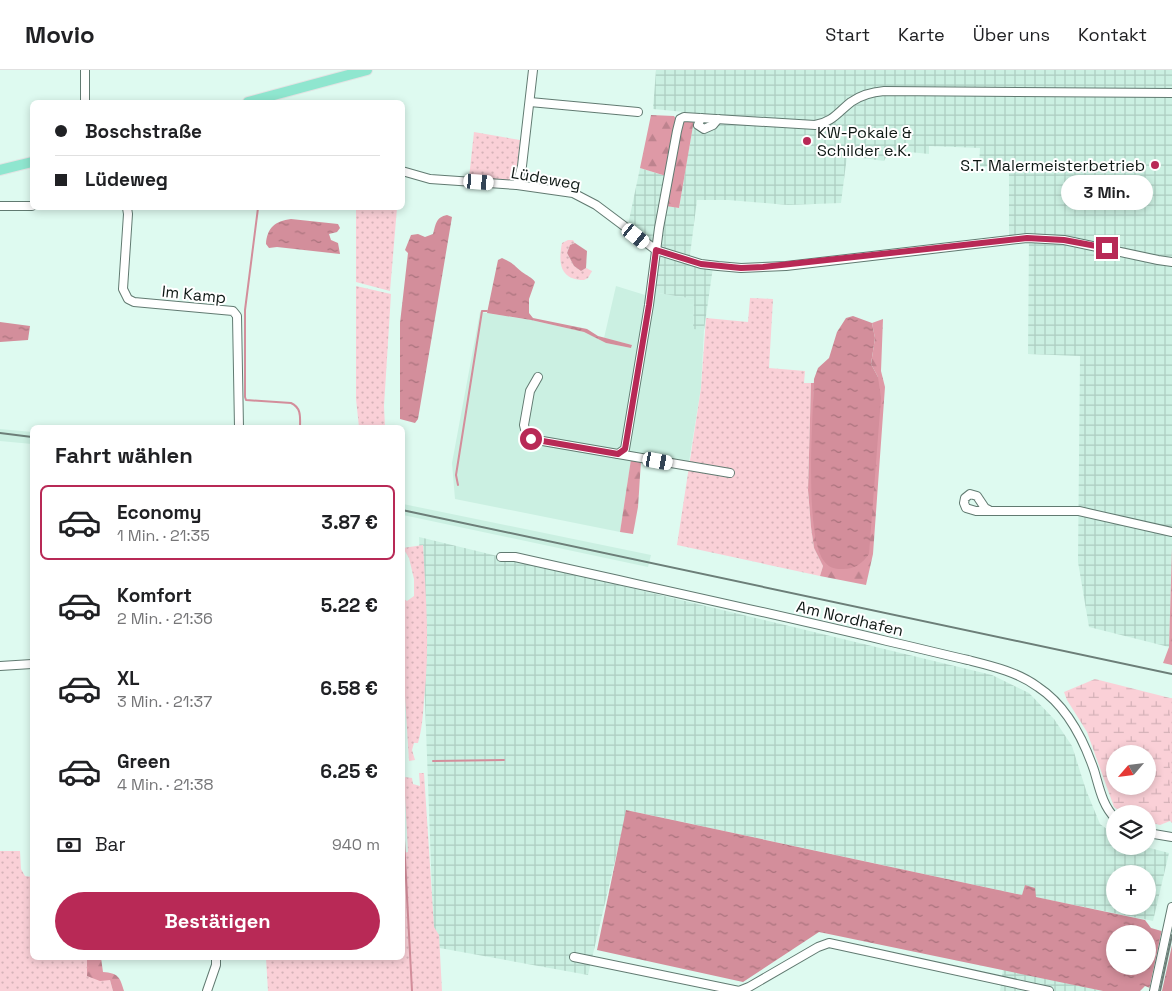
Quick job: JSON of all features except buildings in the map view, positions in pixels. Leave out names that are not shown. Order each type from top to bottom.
[{"type":"main road","points":[[255,100],[367,70]]},
{"type":"main road","points":[[0,170],[30,162]]},
{"type":"street","points":[[84,100],[85,70]]},
{"type":"street","points":[[517,185],[522,166],[533,70]]},
{"type":"street","points":[[618,454],[625,449],[630,423],[656,250],[680,119],[684,117],[815,125],[836,117],[851,102],[860,97],[884,91],[1172,93]]},
{"type":"street","points":[[530,102],[638,112]]},
{"type":"street","name":"Lüdeweg","points":[[405,172],[430,178],[558,190],[580,196],[596,205],[656,250],[701,264],[741,268],[763,267],[1034,238],[1071,241],[1172,262]]},
{"type":"street","points":[[0,206],[30,206]]},
{"type":"street","name":"Im Kamp","points":[[127,210],[123,289],[128,299],[134,302],[233,311],[238,316],[239,425]]},
{"type":"street","points":[[538,377],[530,391],[524,425],[531,439],[730,473]]},
{"type":"street","points":[[989,510],[1080,511],[1172,532]]},
{"type":"street","name":"Am Nordhafen","points":[[501,557],[523,559],[853,633],[997,668],[1023,678],[1052,698],[1070,718],[1088,753],[1106,805]]},
{"type":"street","points":[[0,666],[30,664]]},
{"type":"street","points":[[1156,834],[1172,837]]},
{"type":"street","points":[[1154,991],[1172,907]]},
{"type":"street","points":[[574,957],[739,991],[818,947],[829,943],[1049,991]]},
{"type":"street","points":[[207,991],[216,960]]},
{"type":"shaded area","points":[[656,70],[1172,70],[1172,548],[1169,647],[1089,627],[1078,562],[1080,356],[1028,354],[1029,235],[1009,236],[1009,168],[979,166],[980,148],[929,146],[929,154],[890,150],[884,161],[847,156],[841,203],[788,205],[728,200],[697,200],[689,263],[713,267],[704,330],[693,329],[694,299],[646,291],[654,246],[628,225],[640,168],[666,176],[660,204],[679,208],[695,113],[653,109]]},
{"type":"shaded area","points":[[616,286],[645,295],[646,291],[694,299],[693,328],[704,330],[701,388],[688,468],[631,459],[620,532],[455,499],[452,463],[480,312],[531,320],[584,332],[606,343],[631,348],[632,345],[604,338]]},
{"type":"shaded area","points":[[0,429],[30,432],[30,444],[0,441]]},
{"type":"shaded area","points":[[405,504],[651,555],[648,567],[405,515]]},
{"type":"shaded area","points":[[419,537],[992,675],[1029,693],[1054,719],[1072,746],[1086,790],[1100,824],[1106,828],[1106,855],[1156,855],[1156,850],[1169,853],[1156,908],[1156,865],[1106,865],[1106,911],[1035,897],[1025,885],[1022,895],[627,810],[588,975],[434,947]]},
{"type":"shaded area","points":[[1124,915],[1154,915],[1153,921]]},
{"type":"shaded area","points":[[1003,969],[1103,991],[1000,991]]},
{"type":"green space","points":[[651,115],[674,116],[677,120],[674,127],[666,176],[640,168]]},
{"type":"green space","points":[[683,120],[694,120],[679,208],[666,206]]},
{"type":"green space","points":[[474,132],[520,140],[516,180],[513,182],[469,178]]},
{"type":"green space","points":[[356,210],[397,210],[390,291],[356,282]]},
{"type":"green space","points":[[573,240],[575,243],[570,245],[567,253],[574,266],[581,271],[586,268],[592,271],[588,278],[584,280],[570,277],[562,269],[560,257],[562,243]]},
{"type":"green space","points":[[356,286],[391,294],[384,406],[385,425],[359,425],[356,399]]},
{"type":"green space","points":[[750,298],[773,299],[769,368],[805,371],[804,383],[811,383],[808,490],[814,548],[823,566],[820,576],[677,545],[701,388],[706,318],[748,322]]},
{"type":"green space","points":[[883,319],[881,371],[885,387],[873,554],[866,585],[820,576],[823,566],[814,548],[808,490],[811,383],[814,383],[813,507],[878,377],[871,364],[875,338],[872,323]]},
{"type":"green space","points":[[631,459],[641,461],[638,507],[633,534],[620,532]]},
{"type":"green space","points":[[423,545],[427,623],[427,662],[423,717],[418,743],[414,743],[412,750],[415,760],[409,761],[405,696],[405,600],[407,601],[414,596],[414,579],[405,548]]},
{"type":"green space","points":[[1172,548],[1172,665],[1163,663],[1169,647]]},
{"type":"green space","points":[[1095,679],[1170,698],[1170,821],[1160,825],[1156,824],[1156,805],[1113,805],[1110,795],[1156,795],[1156,745],[1106,745],[1106,785],[1087,732],[1064,692]]},
{"type":"green space","points":[[1170,698],[1172,698],[1172,823],[1170,821]]},
{"type":"green space","points":[[419,773],[424,773],[434,927],[439,935],[442,991],[268,991],[266,960],[405,960],[405,853],[408,852],[405,777],[412,778],[413,784],[420,786]]},
{"type":"green space","points":[[0,851],[20,851],[21,869],[25,876],[30,877],[30,960],[89,960],[110,980],[113,991],[0,991]]},
{"type":"green space","points":[[87,960],[101,960],[103,972],[112,973],[118,977],[124,991],[113,991],[110,980],[100,981],[87,976]]},
{"type":"water","points":[[447,215],[452,217],[418,419],[415,423],[400,419],[400,323],[408,253],[405,250],[411,235],[418,234],[425,237],[433,234],[439,219]]},
{"type":"water","points":[[291,219],[338,224],[340,228],[337,232],[329,234],[331,240],[338,243],[340,254],[277,247],[269,248],[266,244],[267,238],[273,226]]},
{"type":"water","points":[[575,243],[587,251],[586,268],[581,271],[574,266],[567,253],[570,245]]},
{"type":"water","points":[[502,258],[513,264],[535,282],[529,299],[529,313],[533,318],[587,329],[598,336],[632,345],[631,348],[606,343],[584,332],[531,320],[487,313],[498,260]]},
{"type":"water","points":[[853,316],[872,323],[875,338],[871,364],[878,377],[881,398],[869,554],[857,566],[838,569],[829,566],[824,561],[818,547],[814,527],[811,446],[814,379],[818,368],[829,358],[837,332],[846,318]]},
{"type":"water","points":[[0,322],[30,326],[28,340],[0,342]]},
{"type":"water","points":[[626,810],[1022,895],[1025,885],[1035,888],[1036,897],[1106,912],[1106,915],[1121,915],[1145,920],[1149,925],[1106,925],[1106,975],[1156,975],[1156,929],[1172,934],[1172,991],[1157,991],[1145,986],[1140,991],[1103,991],[819,932],[743,982],[597,950]]},
{"type":"pier","points":[[1162,929],[1172,932],[1172,945],[1162,991],[1150,991],[1152,975],[1156,975],[1156,957]]},
{"type":"waterway","points":[[258,210],[245,310],[245,397],[246,400],[291,403],[295,405],[299,410],[300,425]]},
{"type":"waterway","points":[[458,485],[456,475],[482,311],[487,311]]},
{"type":"waterway","points":[[433,761],[504,760]]},
{"type":"waterway","points":[[405,859],[412,991]]},
{"type":"railway","points":[[0,433],[30,437]]},
{"type":"railway","points":[[405,511],[1172,674]]},
{"type":"railway","points":[[1160,991],[1172,935]]},
{"type":"place","name":"KW-Pokale & Schilder e.K.","points":[[807,141]]},
{"type":"place","name":"S.T. Malermeisterbetrieb","points":[[1155,165]]},
{"type":"route","points":[[531,439],[618,454],[622,453],[625,449],[649,305],[656,250],[701,264],[741,268],[786,266],[1027,238],[1048,238],[1107,248]]}]
